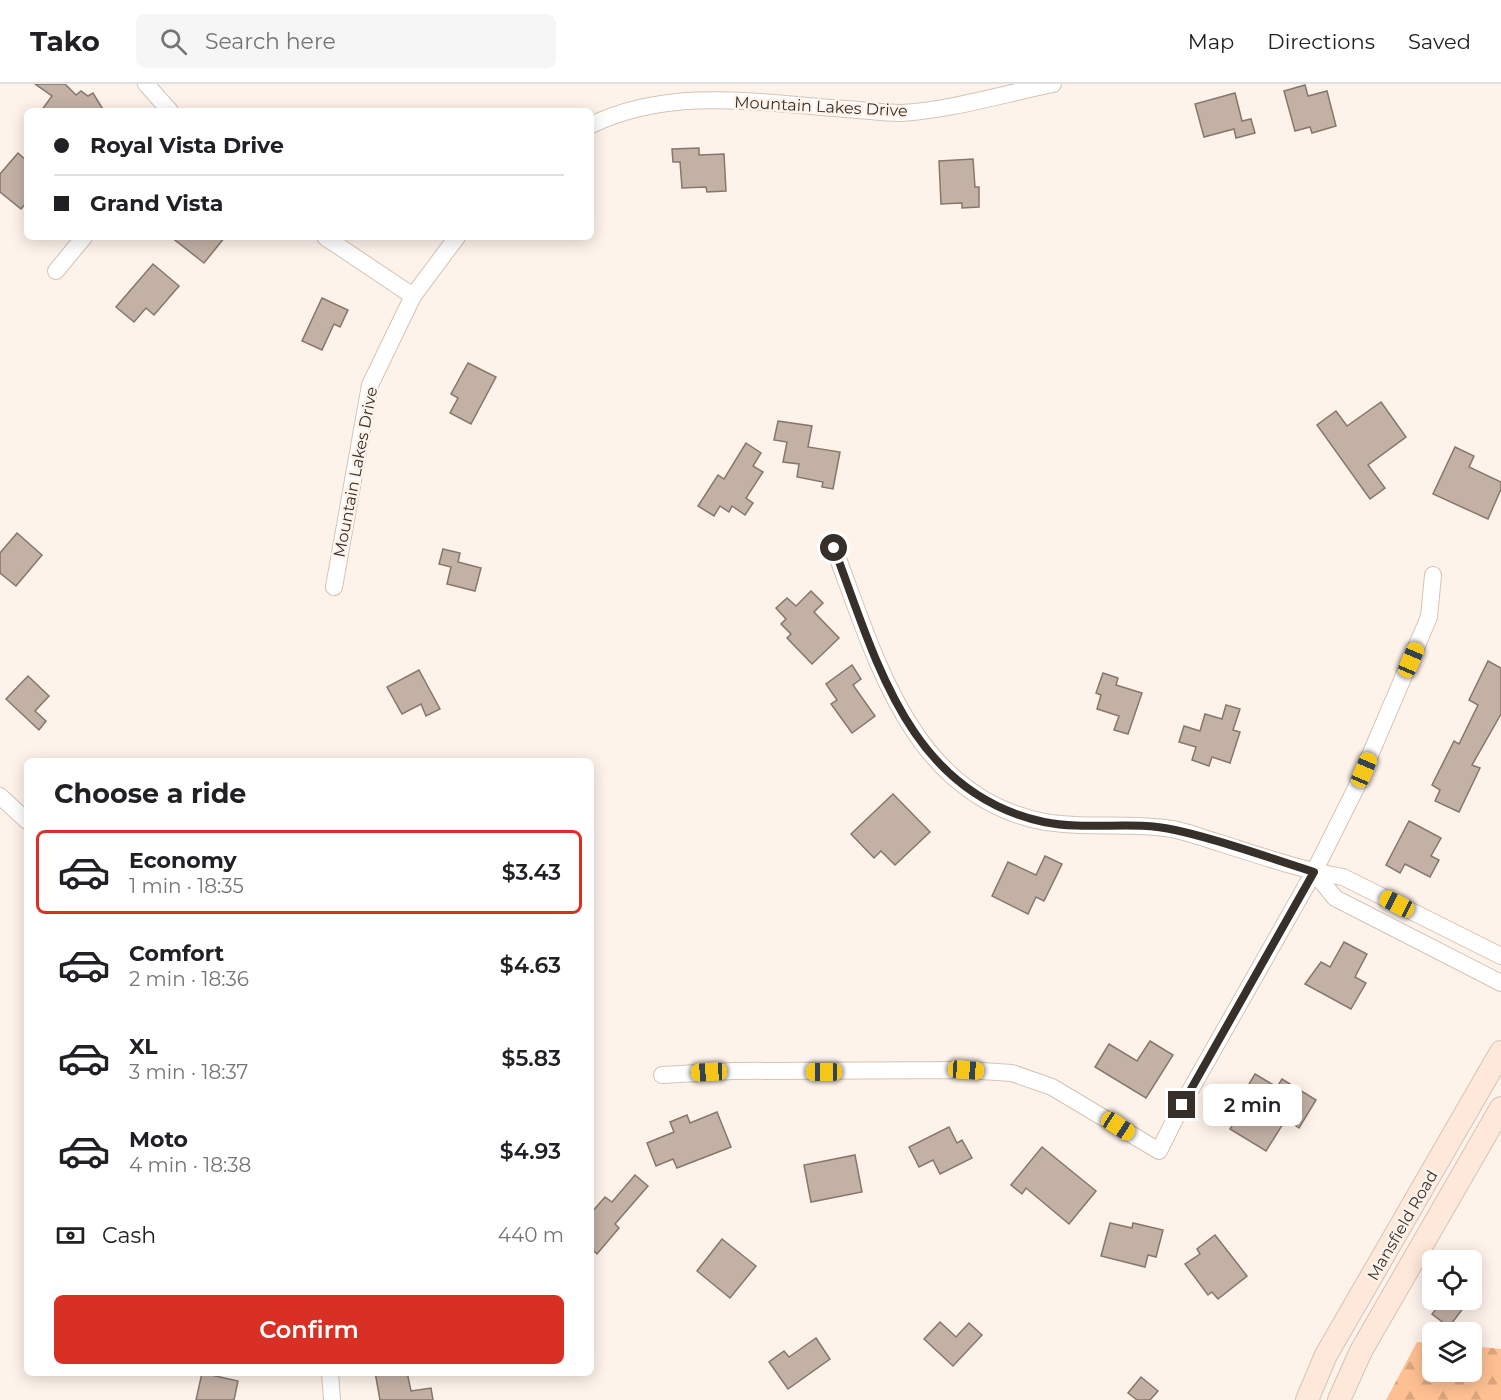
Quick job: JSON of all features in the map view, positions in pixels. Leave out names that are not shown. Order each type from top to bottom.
[{"type":"main road","name":"Mansfield Road","points":[[1307,1400],[1326,1355],[1501,1052]]},
{"type":"main road","name":"Mansfield Road","points":[[1339,1400],[1361,1351],[1501,1108]]},
{"type":"street","points":[[146,84],[167,108]]},
{"type":"street","name":"Mountain Lakes Drive","points":[[594,124],[613,115],[653,104],[691,99],[900,113],[946,108],[1004,89],[1053,84]]},
{"type":"street","points":[[56,272],[82,240]]},
{"type":"street","points":[[329,240],[413,296]]},
{"type":"street","name":"Mountain Lakes Drive","points":[[334,587],[370,385],[413,296],[455,240]]},
{"type":"street","points":[[834,548],[887,687],[921,743],[940,766],[968,789],[1006,809],[1044,822],[1080,826],[1133,824],[1175,830],[1314,872],[1343,877],[1501,956]]},
{"type":"street","points":[[662,1075],[733,1071],[966,1070],[1012,1073],[1052,1086],[1159,1151],[1177,1114],[1314,872],[1356,788],[1429,617],[1433,575]]},
{"type":"street","points":[[0,796],[24,818]]},
{"type":"street","points":[[1314,872],[1335,898],[1501,983]]},
{"type":"street","points":[[1402,932],[1412,912]]},
{"type":"street","points":[[330,1376],[332,1400]]},
{"type":"green space","points":[[1417,1342],[1422,1342],[1422,1382],[1482,1382],[1482,1347],[1501,1349],[1501,1400],[1386,1400]]},
{"type":"building","points":[[35,84],[65,84],[76,95],[81,91],[88,96],[93,93],[102,108],[43,108],[52,96]]},
{"type":"building","points":[[1305,85],[1308,96],[1327,91],[1336,126],[1312,133],[1310,127],[1295,131],[1284,91]]},
{"type":"building","points":[[1235,93],[1242,121],[1251,119],[1255,133],[1236,138],[1234,129],[1204,137],[1195,104]]},
{"type":"building","points":[[699,148],[699,155],[724,154],[726,191],[707,192],[706,187],[682,188],[680,162],[673,162],[672,149]]},
{"type":"building","points":[[18,153],[24,158],[24,206],[21,209],[0,192],[0,174]]},
{"type":"building","points":[[973,159],[975,187],[979,187],[979,207],[962,208],[962,203],[941,204],[939,161]]},
{"type":"building","points":[[175,240],[223,240],[204,263]]},
{"type":"building","points":[[153,264],[179,286],[154,315],[146,308],[134,322],[116,307]]},
{"type":"building","points":[[322,298],[348,310],[340,327],[334,324],[322,350],[302,341]]},
{"type":"building","points":[[468,363],[496,377],[471,424],[450,413],[458,398],[451,394]]},
{"type":"building","points":[[1381,402],[1406,437],[1368,465],[1385,488],[1370,499],[1317,425],[1336,411],[1347,426]]},
{"type":"building","points":[[778,421],[812,426],[808,447],[840,452],[833,489],[822,487],[823,482],[797,477],[799,464],[783,462],[787,442],[774,440]]},
{"type":"building","points":[[746,443],[761,453],[753,466],[763,472],[746,498],[753,503],[745,515],[732,506],[729,512],[720,506],[714,516],[698,506],[718,475],[724,479]]},
{"type":"building","points":[[1455,447],[1474,456],[1469,467],[1501,482],[1501,489],[1488,519],[1433,494]]},
{"type":"building","points":[[17,533],[42,555],[16,586],[0,573],[0,553]]},
{"type":"building","points":[[443,549],[460,553],[458,562],[481,568],[475,591],[447,584],[451,567],[439,564]]},
{"type":"building","points":[[811,591],[823,603],[814,612],[839,638],[812,664],[787,638],[791,634],[781,624],[786,619],[776,608],[787,598],[796,606]]},
{"type":"building","points":[[1488,661],[1501,668],[1501,714],[1472,765],[1480,768],[1459,812],[1435,801],[1440,790],[1432,785],[1454,741],[1459,744],[1478,705],[1469,700]]},
{"type":"building","points":[[852,665],[861,679],[853,685],[875,716],[852,733],[831,704],[837,700],[826,684]]},
{"type":"building","points":[[419,670],[440,709],[426,716],[421,704],[402,714],[387,687]]},
{"type":"building","points":[[1103,673],[1118,678],[1116,685],[1142,693],[1128,734],[1114,730],[1119,716],[1097,709],[1101,695],[1096,693]]},
{"type":"building","points":[[28,676],[49,696],[35,711],[46,721],[39,730],[6,699]]},
{"type":"building","points":[[1226,705],[1240,709],[1233,730],[1240,732],[1230,763],[1212,757],[1209,766],[1192,760],[1196,747],[1179,742],[1184,726],[1200,731],[1205,714],[1222,719]]},
{"type":"building","points":[[893,794],[930,832],[895,865],[881,851],[874,858],[851,834]]},
{"type":"building","points":[[1409,821],[1441,838],[1431,856],[1439,860],[1430,877],[1405,864],[1400,873],[1386,865]]},
{"type":"building","points":[[1045,856],[1062,864],[1044,901],[1036,897],[1028,914],[992,896],[1008,862],[1036,875]]},
{"type":"building","points":[[1344,942],[1367,954],[1355,977],[1366,983],[1351,1009],[1305,984],[1321,962],[1330,967]]},
{"type":"building","points":[[1150,1041],[1173,1055],[1146,1098],[1095,1067],[1109,1044],[1137,1061]]},
{"type":"building","points":[[1255,1074],[1277,1087],[1282,1079],[1316,1100],[1299,1128],[1286,1119],[1266,1151],[1230,1129],[1242,1110],[1230,1102],[1237,1091],[1243,1094]]},
{"type":"building","points":[[717,1112],[731,1147],[677,1168],[673,1159],[656,1166],[647,1143],[674,1132],[670,1122],[687,1115],[690,1123]]},
{"type":"building","points":[[949,1127],[957,1143],[962,1140],[972,1158],[940,1174],[933,1160],[919,1167],[909,1147]]},
{"type":"building","points":[[1042,1147],[1096,1191],[1069,1224],[1026,1188],[1022,1194],[1011,1185]]},
{"type":"building","points":[[855,1155],[862,1192],[811,1202],[804,1165]]},
{"type":"building","points":[[635,1175],[648,1186],[615,1224],[619,1228],[597,1254],[594,1251],[594,1210],[605,1197],[612,1202]]},
{"type":"building","points":[[1110,1223],[1132,1228],[1133,1223],[1163,1230],[1156,1257],[1148,1255],[1145,1267],[1101,1256]]},
{"type":"building","points":[[1215,1235],[1247,1276],[1218,1299],[1212,1292],[1208,1295],[1185,1264],[1200,1254],[1197,1249]]},
{"type":"building","points":[[722,1239],[756,1266],[730,1298],[697,1271]]},
{"type":"building","points":[[1435,1310],[1462,1310],[1453,1322],[1442,1322],[1432,1314]]},
{"type":"building","points":[[940,1322],[956,1337],[969,1323],[982,1335],[953,1366],[924,1339]]},
{"type":"building","points":[[816,1338],[830,1359],[788,1389],[769,1362],[784,1351],[789,1357]]},
{"type":"building","points":[[201,1376],[216,1376],[238,1381],[234,1400],[196,1400]]},
{"type":"building","points":[[376,1376],[408,1376],[411,1391],[431,1388],[433,1400],[380,1400]]},
{"type":"building","points":[[1141,1377],[1158,1391],[1150,1400],[1137,1400],[1128,1393]]},
{"type":"route","points":[[834,548],[887,687],[914,735],[940,766],[968,789],[1006,809],[1044,822],[1080,826],[1133,824],[1175,830],[1314,872],[1182,1105]]}]
